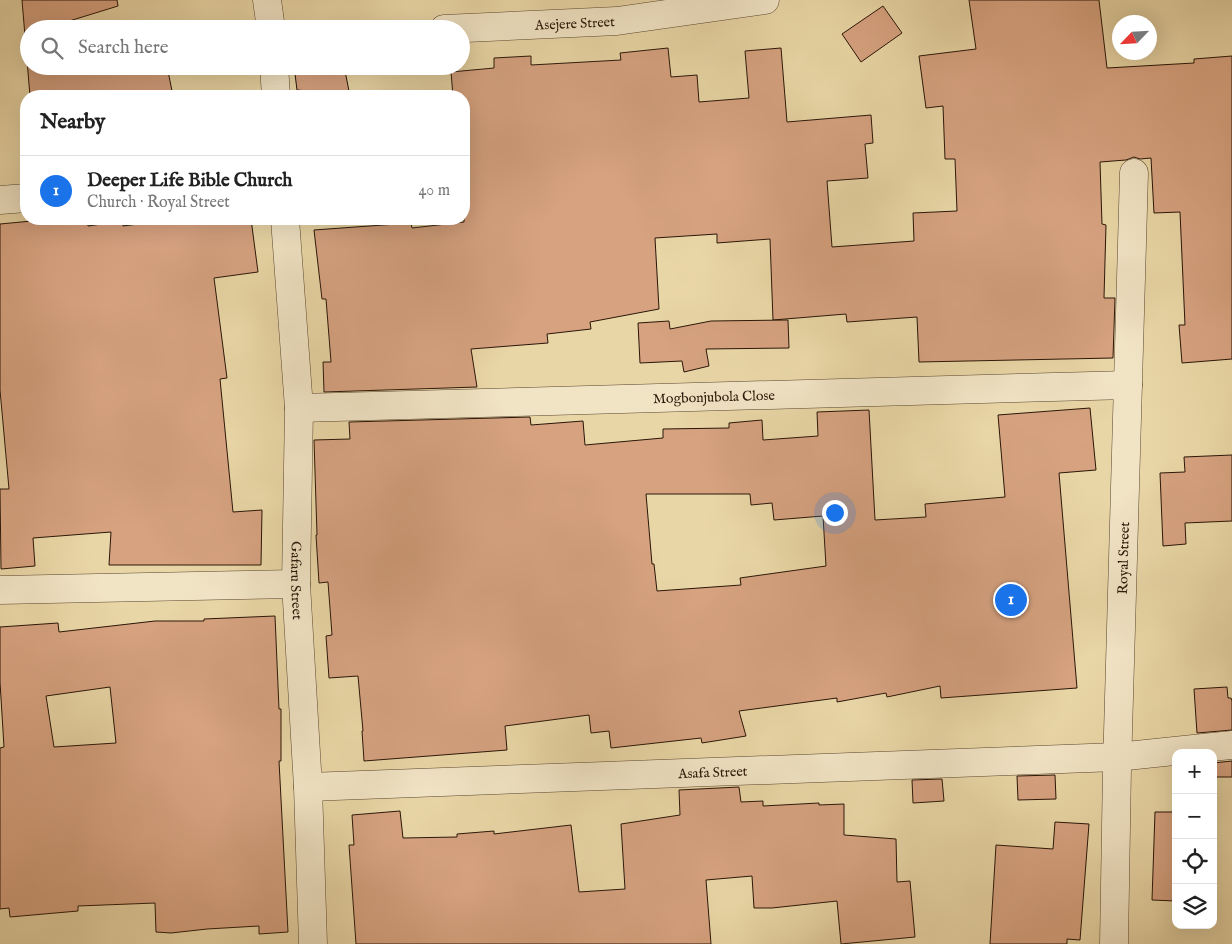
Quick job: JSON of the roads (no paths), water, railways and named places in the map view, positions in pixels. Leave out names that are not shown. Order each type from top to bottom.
[{"type":"street","points":[[267,0],[270,20]]},
{"type":"street","name":"Asejere Street","points":[[470,28],[617,21],[765,0]]},
{"type":"street","points":[[275,75],[276,90]]},
{"type":"street","name":"Royal Street","points":[[1114,944],[1117,757],[1134,173]]},
{"type":"street","points":[[0,200],[20,198]]},
{"type":"street","name":"Gafaru Street","points":[[285,225],[299,408],[296,584],[308,787],[313,944]]},
{"type":"street","name":"Mogbonjubola Close","points":[[299,408],[1128,385]]},
{"type":"street","points":[[0,590],[296,584]]},
{"type":"street","name":"Asafa Street","points":[[308,787],[1117,757],[1232,745]]},
{"type":"place","name":"Deeper Life Bible Church","points":[[1011,600]]}]
